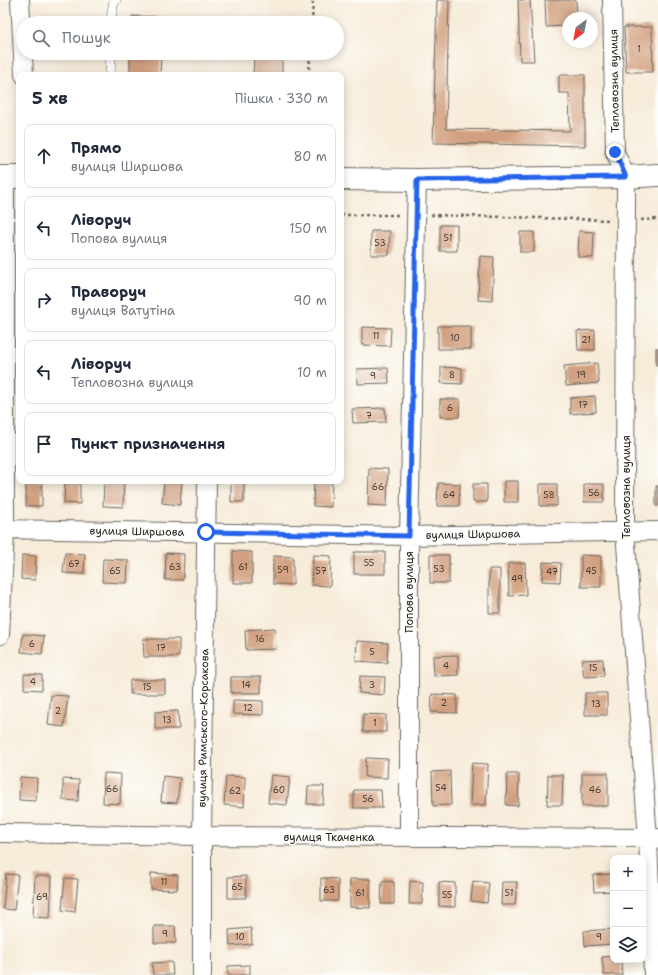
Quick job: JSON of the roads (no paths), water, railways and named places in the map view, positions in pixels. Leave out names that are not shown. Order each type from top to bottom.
[{"type":"street","points":[[20,0],[21,16]]},
{"type":"street","name":"Тепловозна вулиця","points":[[612,0],[615,152],[626,177],[625,531],[653,839],[653,975]]},
{"type":"street","points":[[23,60],[24,72]]},
{"type":"street","points":[[344,179],[417,180],[626,177],[658,175]]},
{"type":"street","points":[[0,635],[8,177]]},
{"type":"street","name":"Попова вулиця","points":[[409,837],[409,536],[417,180]]},
{"type":"street","name":"вулиця Римського-Корсакова","points":[[202,975],[206,484]]},
{"type":"street","name":"вулиця Ширшова","points":[[2,530],[409,536],[658,531]]},
{"type":"street","name":"вулиця Ткаченка","points":[[0,833],[653,839]]},
{"type":"lane","points":[[112,16],[114,1],[116,0]]},
{"type":"lane","points":[[110,72],[111,60]]}]
